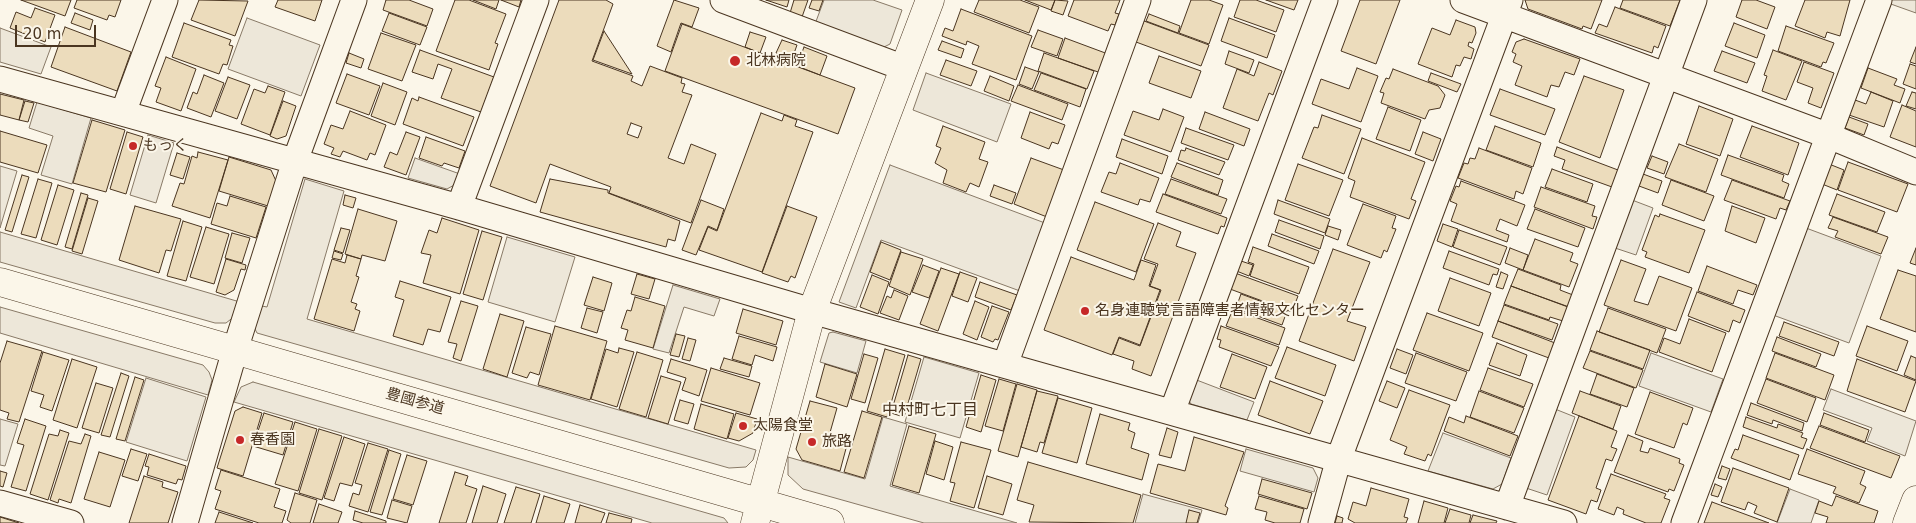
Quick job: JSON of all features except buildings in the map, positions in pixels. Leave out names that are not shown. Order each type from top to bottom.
[{"type":"street","points":[[123,113],[165,0]]},
{"type":"street","points":[[185,523],[235,350],[295,161],[354,0]]},
{"type":"street","points":[[459,207],[536,0]]},
{"type":"street","points":[[723,0],[904,68]]},
{"type":"street","points":[[758,513],[812,312],[930,0]]},
{"type":"street","points":[[1005,365],[1138,0]]},
{"type":"street","points":[[1172,412],[1325,0]]},
{"type":"street","points":[[1463,0],[1507,8],[1666,76],[1829,136],[1916,172]]},
{"type":"street","points":[[1507,506],[1694,0]]},
{"type":"street","points":[[1684,523],[1879,0]]},
{"type":"street","points":[[1321,523],[1339,458],[1507,8]]},
{"type":"street","points":[[0,79],[459,207],[812,312],[1339,458],[1564,523]]},
{"type":"street","name":"豊國参道","points":[[0,282],[235,350],[758,513],[830,523]]},
{"type":"street","points":[[1907,523],[1916,500]]},
{"type":"street","points":[[0,503],[71,523]]},
{"type":"shaded area","points":[[824,0],[873,0],[902,10],[890,44],[882,48],[815,24]]},
{"type":"shaded area","points":[[1889,0],[1916,0],[1916,13],[1888,3]]},
{"type":"shaded area","points":[[247,18],[320,45],[301,96],[228,69]]},
{"type":"shaded area","points":[[0,28],[51,47],[41,74],[0,62]]},
{"type":"shaded area","points":[[926,73],[1011,104],[997,142],[913,110]]},
{"type":"shaded area","points":[[37,102],[91,118],[72,184],[41,175],[53,136],[29,128]]},
{"type":"shaded area","points":[[148,135],[174,143],[156,203],[130,195]]},
{"type":"shaded area","points":[[415,158],[460,174],[456,184],[447,189],[408,178]]},
{"type":"shaded area","points":[[890,165],[1045,223],[1020,291],[881,240],[856,308],[839,302]]},
{"type":"shaded area","points":[[0,166],[17,171],[0,228]]},
{"type":"shaded area","points":[[305,179],[344,191],[307,319],[756,450],[753,460],[746,467],[729,468],[257,333],[254,327],[257,305],[267,307]]},
{"type":"shaded area","points":[[1632,200],[1653,208],[1636,255],[1615,248]]},
{"type":"shaded area","points":[[1806,228],[1881,256],[1849,343],[1773,315]]},
{"type":"shaded area","points":[[0,232],[240,302],[235,316],[226,323],[215,323],[0,262]]},
{"type":"shaded area","points":[[507,237],[575,257],[555,322],[488,302]]},
{"type":"shaded area","points":[[673,285],[720,299],[714,316],[684,307],[669,353],[653,349]]},
{"type":"shaded area","points":[[0,307],[203,365],[209,372],[212,380],[208,395],[0,333]]},
{"type":"shaded area","points":[[833,332],[866,341],[857,373],[820,362],[829,333]]},
{"type":"shaded area","points":[[1651,353],[1723,379],[1711,412],[1639,386]]},
{"type":"shaded area","points":[[924,357],[979,373],[960,438],[905,422]]},
{"type":"shaded area","points":[[146,378],[206,397],[187,461],[126,442]]},
{"type":"shaded area","points":[[1194,379],[1254,402],[1247,420],[1191,404],[1187,398]]},
{"type":"shaded area","points":[[253,382],[724,518],[728,523],[652,523],[234,402],[241,387]]},
{"type":"shaded area","points":[[1831,389],[1916,421],[1905,456],[1867,441],[1872,428],[1823,410]]},
{"type":"shaded area","points":[[1555,409],[1575,417],[1547,495],[1526,488]]},
{"type":"shaded area","points":[[883,417],[907,424],[890,486],[1017,523],[924,523],[803,489],[788,475],[788,457],[865,479]]},
{"type":"shaded area","points":[[0,419],[18,424],[5,466],[0,465]]},
{"type":"shaded area","points":[[1443,433],[1511,458],[1502,484],[1493,489],[1428,471]]},
{"type":"shaded area","points":[[1246,449],[1313,468],[1318,478],[1314,492],[1240,471]]},
{"type":"shaded area","points":[[1790,489],[1819,500],[1811,523],[1777,523]]},
{"type":"shaded area","points":[[1143,494],[1202,510],[1198,523],[1135,523]]},
{"type":"place","name":"北林病院","points":[[735,61]]},
{"type":"place","name":"もっく","points":[[133,146]]},
{"type":"place","name":"名身連聴覚言語障害者情報文化センター","points":[[1085,311]]},
{"type":"place","name":"太陽食堂","points":[[743,426]]},
{"type":"place","name":"春香園","points":[[240,440]]},
{"type":"place","name":"旅路","points":[[812,442]]},
{"type":"district","name":"中村町七丁目","points":[[930,411]]}]
